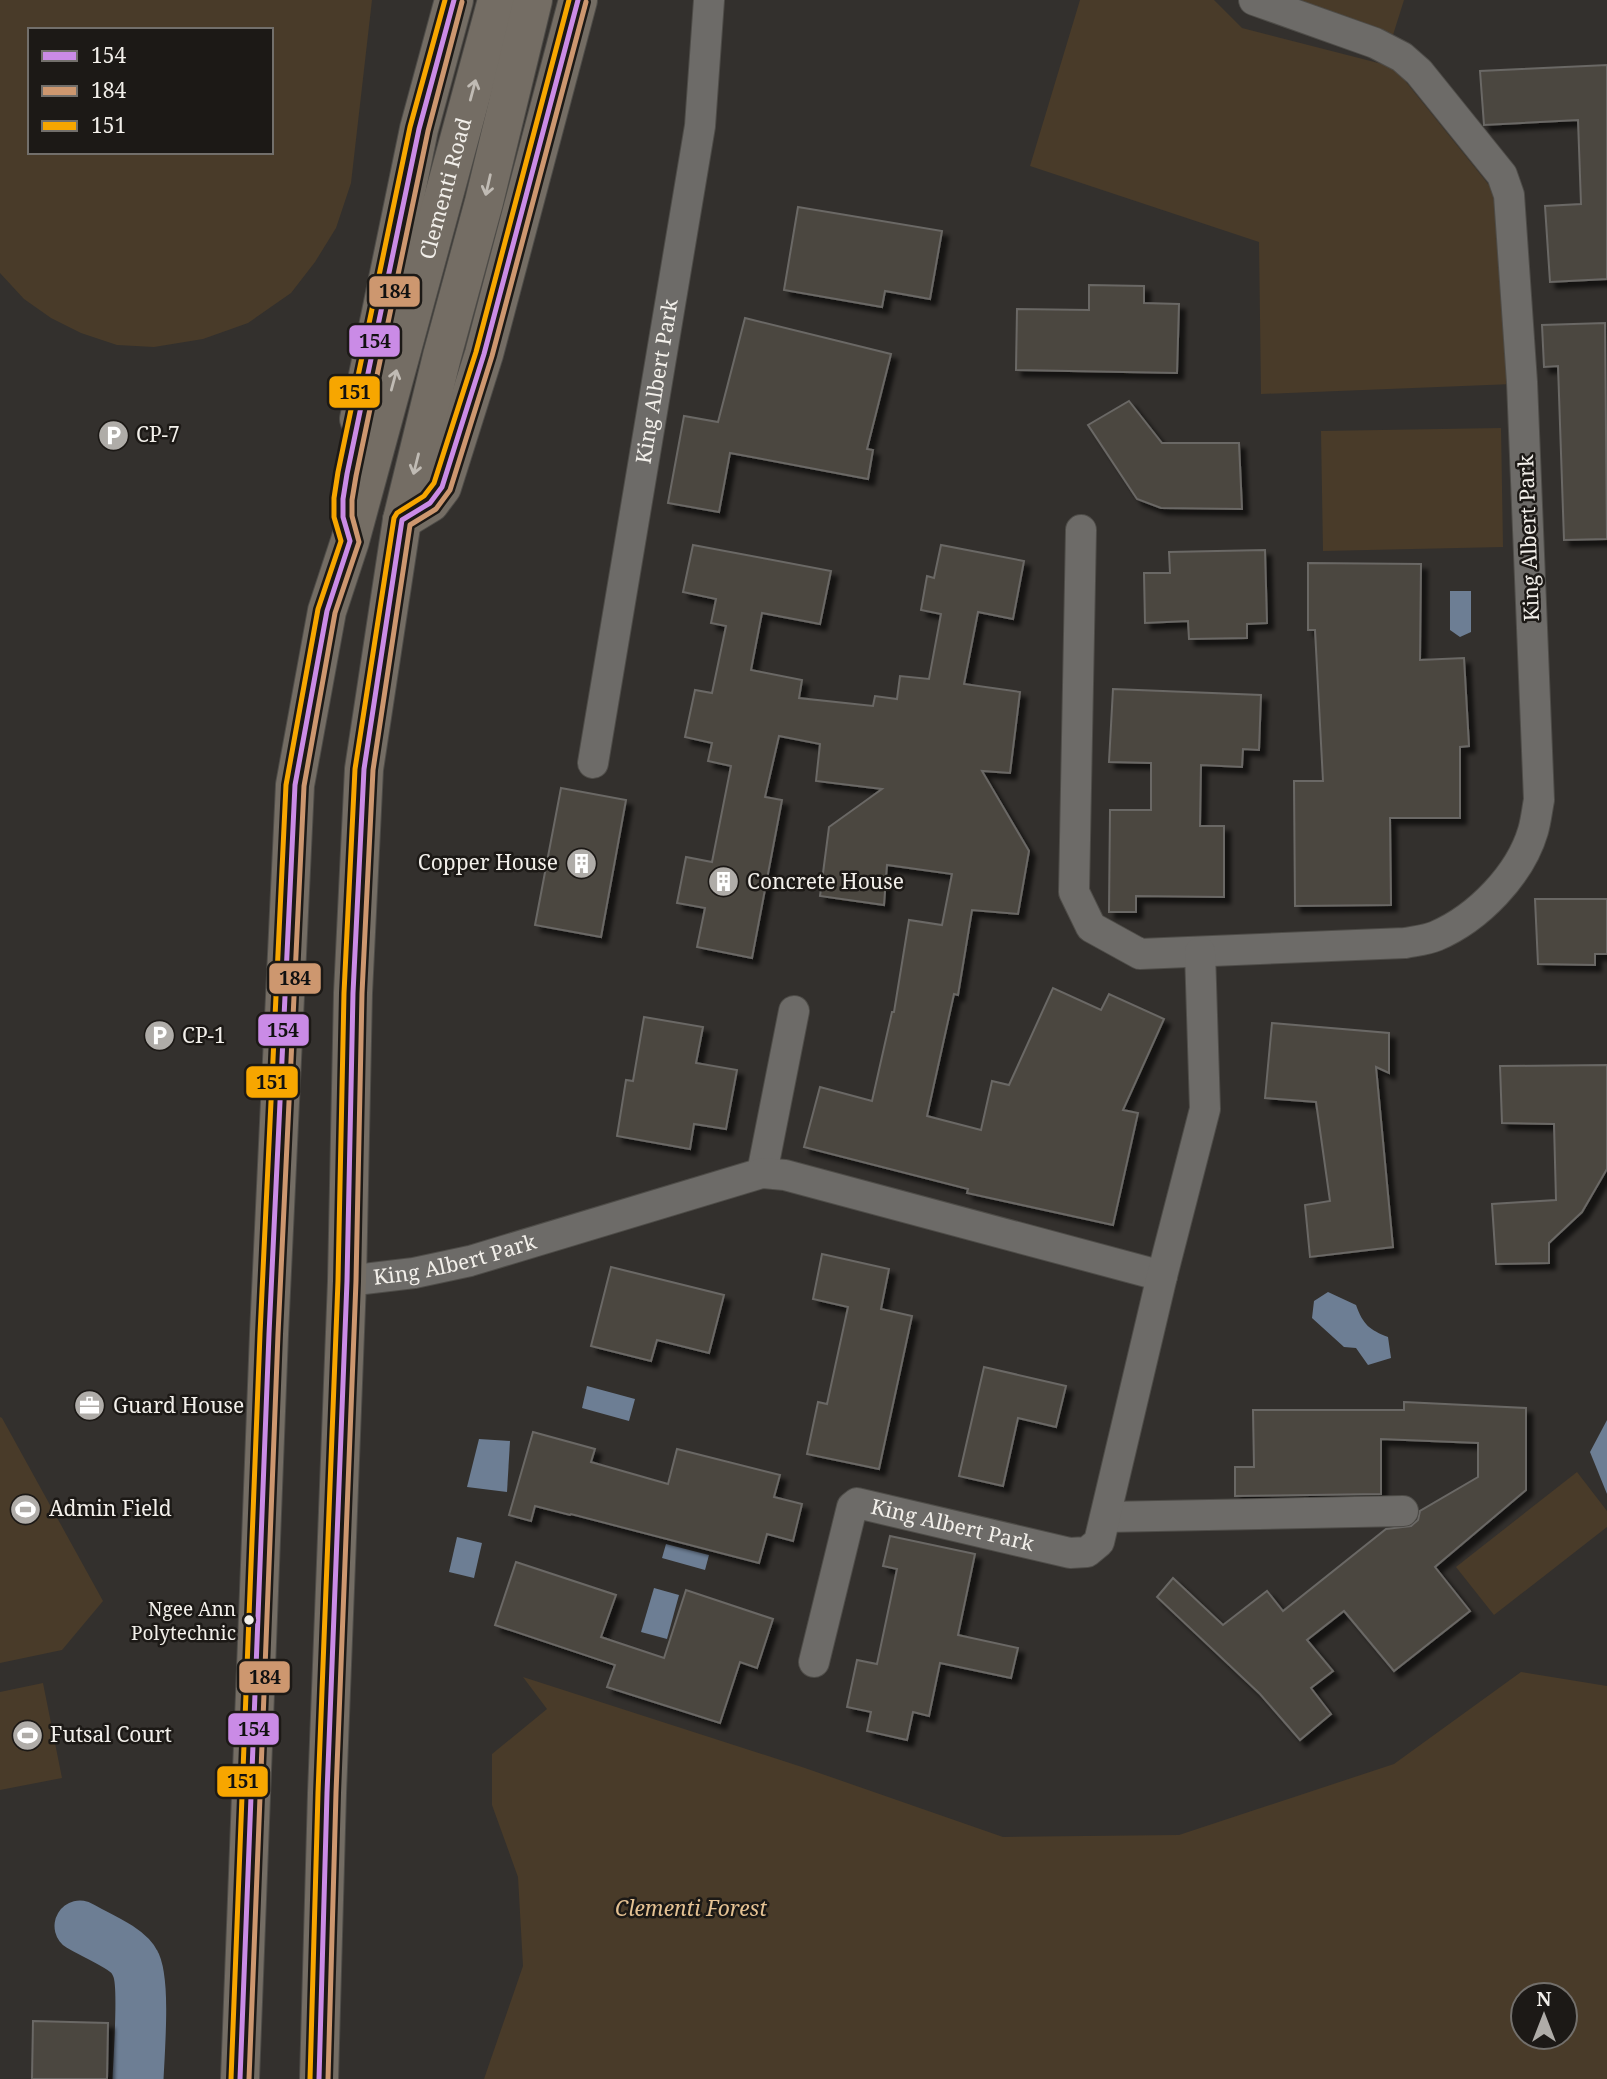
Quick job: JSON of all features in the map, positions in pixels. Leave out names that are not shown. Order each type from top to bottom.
[{"type":"main road","name":"Clementi Road","points":[[350,541],[343,517],[343,499],[419,129],[454,0]]},
{"type":"main road","name":"Clementi Road","points":[[240,2079],[267,1375],[295,785],[327,611],[350,541],[497,0]]},
{"type":"main road","name":"Clementi Road","points":[[320,2079],[353,993],[364,769],[402,520],[533,0]]},
{"type":"main road","points":[[402,520],[430,503],[442,486],[484,354],[578,0]]},
{"type":"street","name":"King Albert Park","points":[[593,763],[700,126],[709,0]]},
{"type":"street","name":"King Albert Park","points":[[1081,530],[1074,892],[1091,927],[1140,954],[1405,943],[1435,937],[1459,923],[1501,886],[1522,858],[1533,831],[1539,800],[1522,382],[1509,195],[1502,175],[1419,72],[1402,57],[1375,43],[1254,0]]},
{"type":"street","name":"King Albert Park","points":[[814,1662],[852,1507],[857,1503],[1070,1553],[1087,1552],[1099,1542],[1205,1109],[1200,952]]},
{"type":"street","points":[[762,1173],[794,1011]]},
{"type":"street","name":"King Albert Park","points":[[346,1280],[414,1273],[470,1261],[762,1173],[785,1175],[1162,1276]]},
{"type":"street","points":[[1106,1517],[1403,1511]]},
{"type":"green space","points":[[0,0],[372,0],[351,183],[336,228],[291,293],[248,323],[203,339],[154,347],[117,345],[81,333],[51,318],[24,299],[0,273]]},
{"type":"green space","points":[[1080,0],[1214,0],[1242,28],[1394,67],[1497,195],[1513,384],[1261,394],[1259,242],[1030,166]]},
{"type":"green space","points":[[1296,0],[1404,0],[1393,35]]},
{"type":"green space","points":[[1501,428],[1503,547],[1323,551],[1321,431]]},
{"type":"green space","name":"Admin Field","points":[[0,1417],[103,1601],[62,1650],[0,1663]]},
{"type":"green space","points":[[1577,1472],[1607,1511],[1607,1527],[1494,1615],[1456,1567]]},
{"type":"green space","name":"Clementi Forest","points":[[1521,1672],[1607,1686],[1607,2079],[484,2079],[523,1966],[518,1877],[492,1805],[492,1754],[547,1709],[523,1677],[802,1767],[1003,1837],[1179,1835],[1394,1764]]},
{"type":"green space","name":"Futsal Court","points":[[43,1683],[62,1778],[0,1790],[0,1692]]},
{"type":"water","points":[[1450,591],[1471,591],[1471,632],[1460,637],[1450,630]]},
{"type":"water","points":[[1328,1292],[1356,1305],[1368,1326],[1388,1337],[1391,1358],[1368,1365],[1356,1348],[1344,1347],[1312,1318],[1314,1301]]},
{"type":"water","points":[[587,1386],[635,1399],[629,1421],[582,1408]]},
{"type":"water","points":[[1607,1420],[1607,1494],[1590,1452]]},
{"type":"water","points":[[479,1439],[510,1441],[507,1492],[467,1487]]},
{"type":"water","points":[[457,1537],[482,1543],[474,1578],[449,1572]]},
{"type":"water","points":[[666,1544],[709,1555],[705,1570],[662,1558]]},
{"type":"water","points":[[654,1588],[679,1595],[667,1639],[641,1632]]},
{"type":"building","points":[[1607,65],[1607,279],[1550,282],[1545,206],[1581,204],[1578,120],[1484,125],[1480,71]]},
{"type":"building","points":[[798,207],[942,231],[930,299],[885,291],[882,307],[784,290]]},
{"type":"building","points":[[1089,285],[1144,286],[1144,303],[1179,304],[1177,373],[1016,370],[1017,309],[1089,310]]},
{"type":"building","points":[[745,318],[891,354],[867,449],[873,450],[868,479],[730,453],[719,512],[668,503],[684,416],[718,422]]},
{"type":"building","points":[[1605,323],[1607,539],[1564,540],[1558,366],[1544,367],[1542,325]]},
{"type":"building","points":[[1129,401],[1162,443],[1239,443],[1242,509],[1161,508],[1137,499],[1088,425]]},
{"type":"building","points":[[693,545],[831,571],[820,624],[762,613],[751,670],[802,680],[799,698],[873,706],[875,696],[897,699],[900,676],[929,679],[941,614],[921,610],[927,576],[934,578],[941,545],[1024,561],[1013,619],[978,612],[964,684],[1020,692],[1010,773],[982,771],[1029,851],[1018,914],[972,910],[958,995],[954,994],[927,1116],[981,1130],[992,1081],[1009,1085],[1053,988],[1101,1010],[1109,994],[1164,1019],[1123,1110],[1138,1113],[1113,1225],[967,1193],[968,1189],[804,1147],[820,1087],[872,1101],[894,1012],[909,920],[942,925],[952,874],[887,865],[884,905],[820,896],[829,827],[882,789],[816,781],[820,744],[779,736],[765,797],[782,800],[752,958],[697,947],[705,908],[677,903],[686,857],[712,862],[731,766],[708,761],[712,743],[685,737],[695,690],[712,693],[726,626],[711,623],[716,599],[683,592]]},
{"type":"building","points":[[1265,550],[1267,623],[1247,624],[1247,638],[1189,639],[1188,621],[1145,623],[1144,573],[1170,573],[1169,552]]},
{"type":"building","points":[[1308,563],[1421,564],[1420,660],[1464,658],[1469,746],[1460,747],[1460,818],[1390,818],[1391,905],[1295,906],[1294,781],[1323,781],[1315,630],[1308,630]]},
{"type":"building","points":[[1113,689],[1261,695],[1259,750],[1243,749],[1242,767],[1201,765],[1200,826],[1224,826],[1224,897],[1136,896],[1136,912],[1109,912],[1110,810],[1151,810],[1151,763],[1109,762]]},
{"type":"building","name":"Copper House","points":[[561,788],[626,800],[601,937],[535,925]]},
{"type":"building","points":[[1535,899],[1607,899],[1607,954],[1595,954],[1595,965],[1538,964]]},
{"type":"building","points":[[644,1017],[703,1027],[696,1063],[737,1070],[726,1129],[694,1124],[690,1149],[617,1136],[626,1080],[633,1081]]},
{"type":"building","points":[[1272,1023],[1389,1033],[1389,1073],[1376,1067],[1393,1247],[1310,1257],[1305,1205],[1330,1201],[1316,1102],[1265,1098]]},
{"type":"building","points":[[1607,1065],[1607,1169],[1582,1212],[1549,1243],[1549,1263],[1496,1264],[1492,1204],[1556,1200],[1554,1124],[1502,1123],[1500,1066]]},
{"type":"building","points":[[822,1254],[889,1269],[881,1309],[912,1316],[879,1469],[807,1454],[818,1402],[827,1404],[848,1307],[813,1299]]},
{"type":"building","points":[[611,1267],[724,1295],[709,1353],[657,1340],[651,1361],[591,1346]]},
{"type":"building","points":[[984,1367],[1066,1386],[1056,1427],[1018,1418],[1003,1486],[959,1476]]},
{"type":"building","points":[[1404,1402],[1526,1408],[1526,1490],[1435,1567],[1470,1611],[1394,1671],[1344,1611],[1307,1640],[1333,1671],[1311,1688],[1331,1714],[1300,1740],[1260,1694],[1157,1597],[1173,1578],[1223,1625],[1267,1591],[1283,1611],[1386,1529],[1411,1526],[1418,1520],[1420,1511],[1478,1477],[1478,1443],[1381,1439],[1381,1494],[1235,1496],[1235,1467],[1254,1467],[1253,1410],[1404,1410]]},
{"type":"building","points":[[533,1432],[595,1449],[591,1462],[668,1484],[677,1449],[780,1475],[774,1497],[802,1504],[793,1541],[767,1534],[759,1563],[535,1506],[531,1521],[509,1515]]},
{"type":"building","points":[[890,1536],[975,1554],[958,1635],[1018,1648],[1011,1678],[940,1663],[929,1716],[913,1712],[907,1740],[867,1731],[871,1712],[847,1707],[857,1660],[877,1664],[897,1569],[883,1566]]},
{"type":"building","points":[[516,1562],[616,1595],[601,1637],[664,1658],[686,1590],[773,1619],[757,1668],[740,1662],[720,1723],[607,1687],[615,1665],[495,1625]]},
{"type":"building","points":[[33,2021],[108,2023],[107,2079],[32,2079]]},
{"type":"waterway","points":[[80,1926],[126,1952],[135,1963],[141,2001],[138,2079]]},
{"type":"transit line","name":"151","points":[[231,2079],[260,1334],[286,785],[318,609],[341,541],[334,517],[338,472],[410,127],[445,0]]},
{"type":"transit line","name":"154","points":[[240,2079],[269,1334],[295,785],[327,611],[350,541],[343,517],[347,474],[419,129],[454,0]]},
{"type":"transit line","name":"151","points":[[310,2079],[338,1281],[344,993],[355,769],[394,518],[397,513],[424,496],[434,483],[476,352],[569,0]]},
{"type":"transit line","name":"154","points":[[319,2079],[347,1281],[353,993],[364,769],[402,520],[430,503],[442,487],[484,354],[578,0]]},
{"type":"transit line","name":"184","points":[[249,2079],[278,1334],[304,786],[335,613],[359,542],[352,516],[356,476],[428,131],[462,2]]},
{"type":"transit line","name":"184","points":[[328,2079],[356,1281],[362,993],[373,770],[410,525],[436,509],[450,490],[492,356],[586,2]]},
{"type":"place","name":"CP-7","points":[[113,435]]},
{"type":"place","name":"Copper House","points":[[581,863]]},
{"type":"place","name":"Concrete House","points":[[724,882]]},
{"type":"place","name":"CP-1","points":[[159,1036]]},
{"type":"place","name":"Guard House","points":[[90,1406]]},
{"type":"place","name":"Admin Field","points":[[26,1509]]},
{"type":"place","name":"Ngee Ann Polytechnic","points":[[249,1620]]},
{"type":"place","name":"Futsal Court","points":[[27,1735]]}]
